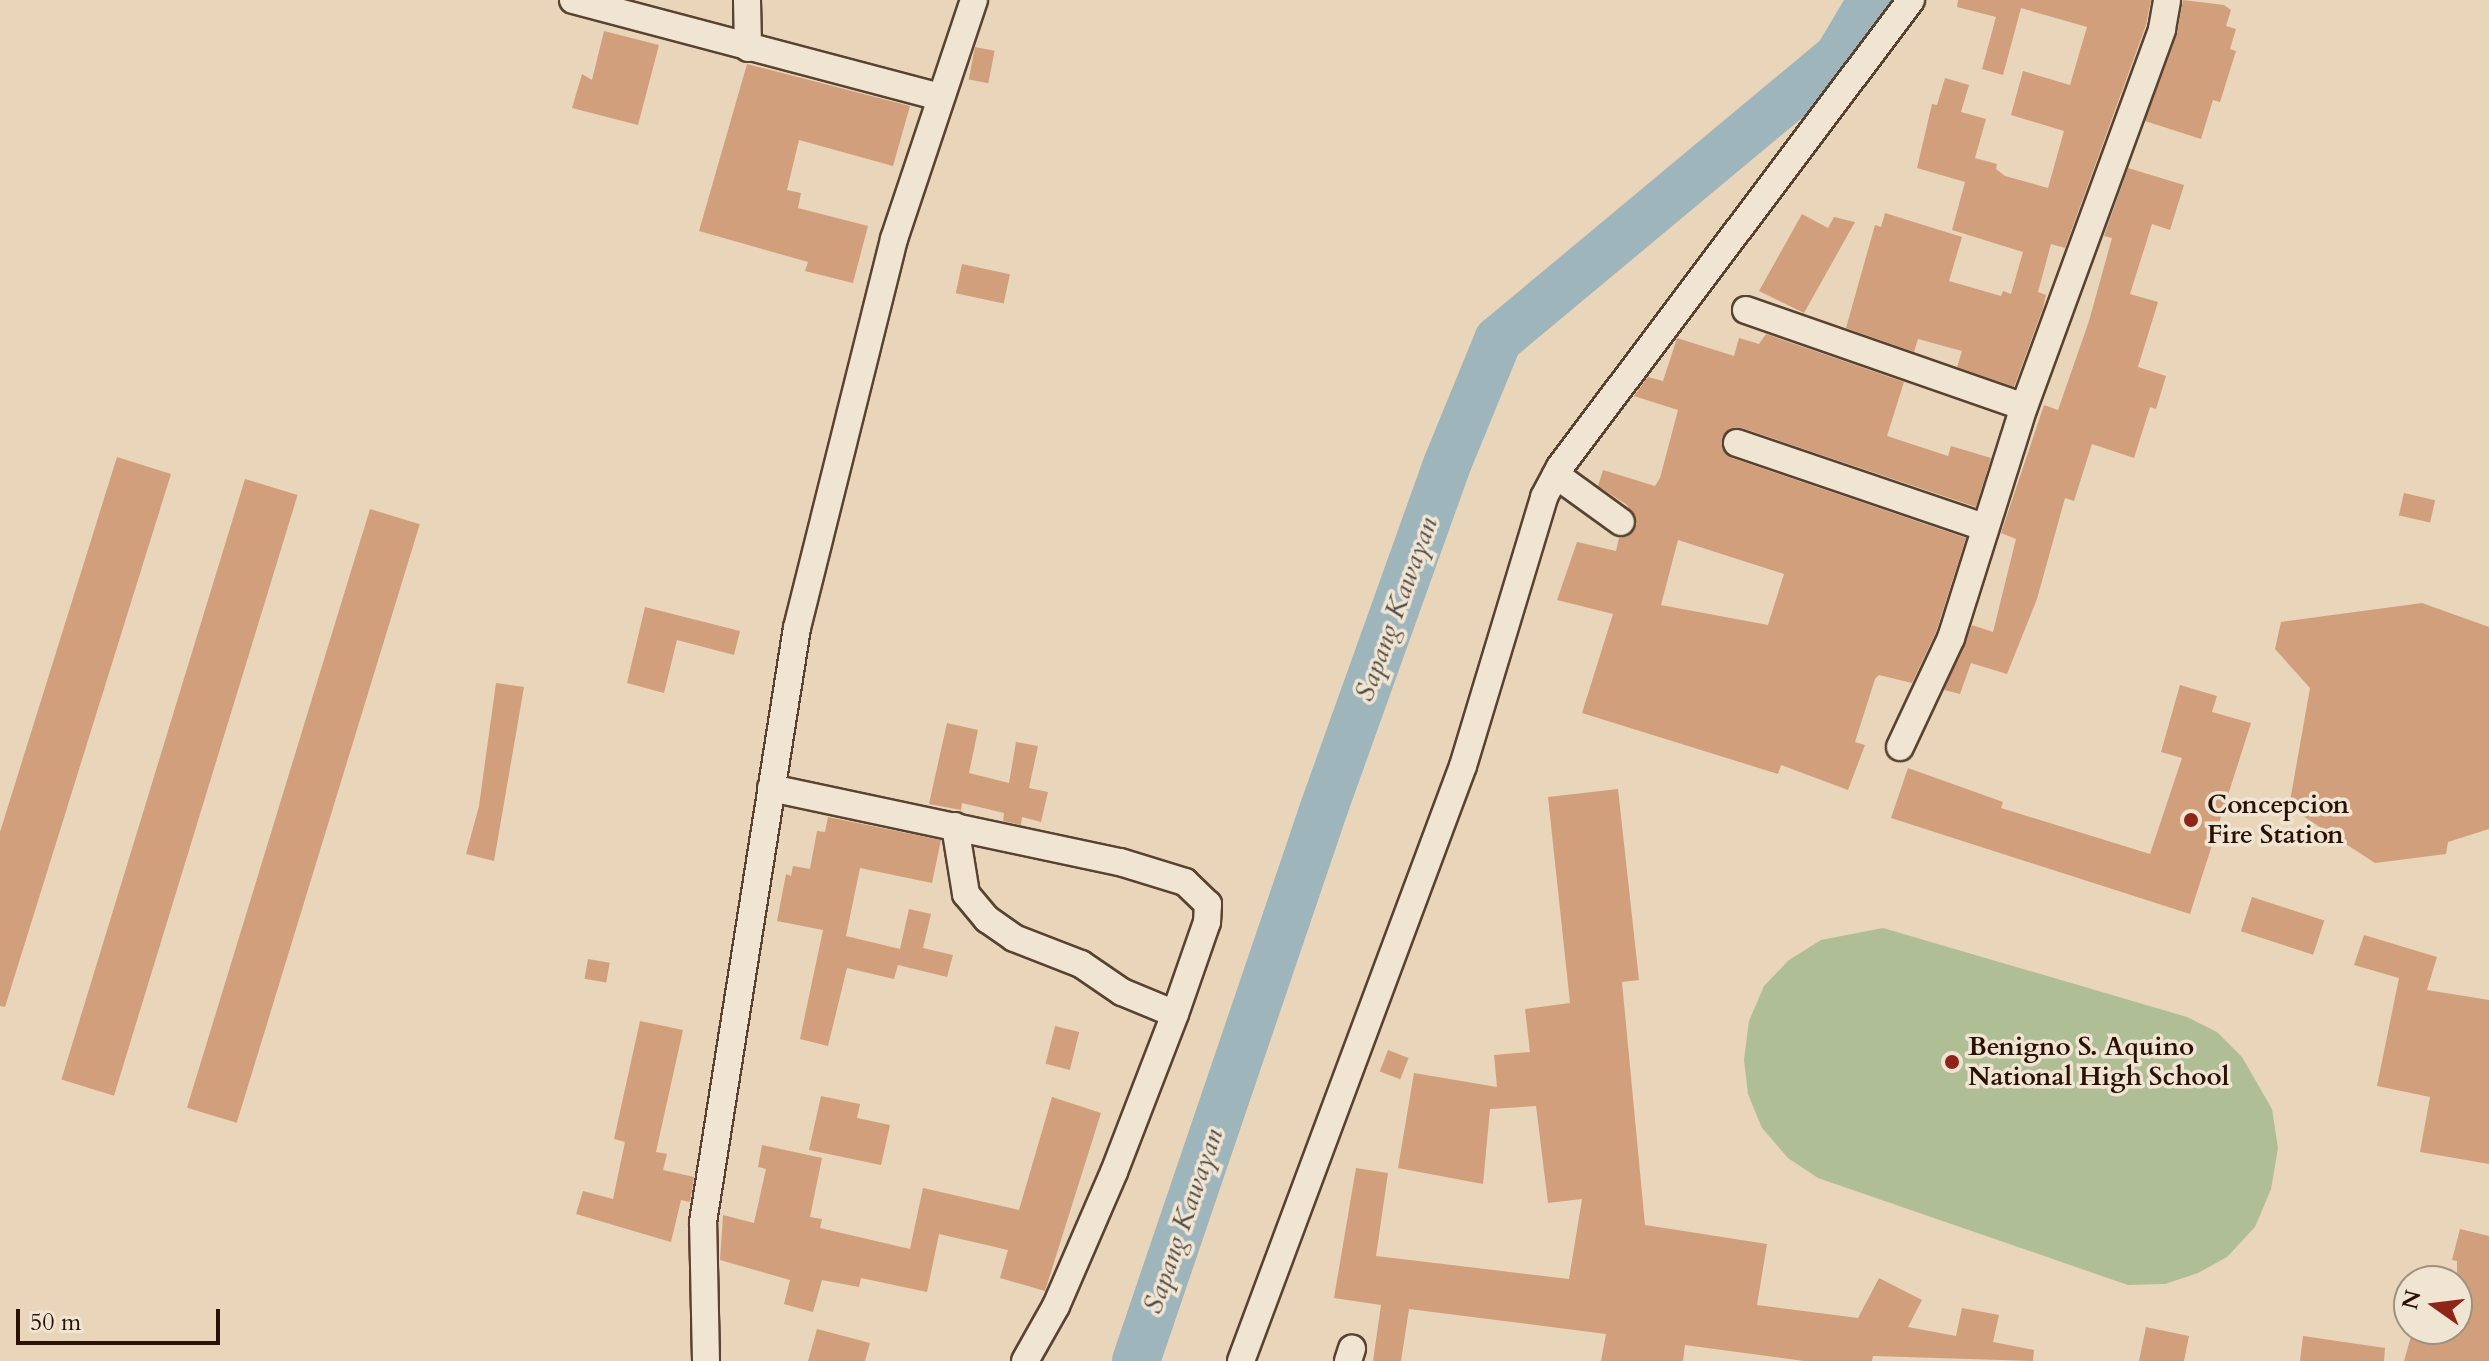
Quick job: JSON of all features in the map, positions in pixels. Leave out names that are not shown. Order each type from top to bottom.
[{"type":"street","points":[[573,0],[940,97]]},
{"type":"street","points":[[747,0],[748,48]]},
{"type":"street","points":[[706,1361],[703,1222],[797,628],[863,356],[940,97],[974,0]]},
{"type":"street","points":[[1241,1361],[1463,766],[1531,528],[1556,475],[1911,0]]},
{"type":"street","points":[[1900,747],[1951,638],[2024,407],[2162,29],[2167,0]]},
{"type":"street","points":[[1746,310],[2024,407]]},
{"type":"street","points":[[1737,443],[1984,527]]},
{"type":"street","points":[[1556,475],[1621,522]]},
{"type":"street","points":[[771,788],[1120,862],[1197,889],[1208,904],[1207,922],[1175,1014],[1084,1243],[1025,1361]]},
{"type":"street","points":[[955,826],[966,894],[987,919],[1014,938],[1081,964],[1122,992],[1175,1014]]},
{"type":"green space","points":[[1883,928],[2187,1017],[2217,1032],[2242,1057],[2272,1109],[2278,1148],[2271,1189],[2255,1227],[2227,1257],[2198,1273],[2165,1284],[2128,1285],[1818,1178],[1788,1158],[1762,1128],[1748,1094],[1744,1060],[1749,1021],[1764,986],[1789,960],[1821,940]]},
{"type":"building","points":[[1958,0],[2151,0],[2146,25],[2065,248],[2051,244],[2038,292],[2046,295],[2043,308],[2014,387],[1957,367],[1962,351],[1918,339],[1914,352],[1846,328],[1875,225],[1881,227],[1885,213],[1962,237],[1949,281],[2001,296],[2003,291],[2011,294],[2023,252],[1952,230],[1965,182],[1917,168],[1932,104],[1937,105],[1945,78],[1969,85],[1961,112],[1986,119],[1975,158],[1997,164],[1996,169],[2005,176],[2048,188],[2064,131],[2011,115],[2023,71],[2070,85],[2087,27],[2021,8],[2003,75],[1982,69],[1996,17],[1957,7]]},
{"type":"building","points":[[2183,0],[2224,5],[2231,10],[2226,26],[2236,29],[2230,49],[2236,51],[2220,102],[2213,100],[2201,139],[2145,121],[2177,34]]},
{"type":"building","points":[[604,31],[659,45],[638,125],[572,108],[582,74],[592,80]]},
{"type":"building","points":[[975,47],[995,51],[988,83],[969,79]]},
{"type":"building","points":[[747,64],[910,106],[893,166],[799,140],[787,190],[801,193],[798,208],[868,226],[853,283],[805,271],[808,262],[699,231]]},
{"type":"building","points":[[2128,168],[2184,185],[2170,230],[2152,224],[2130,294],[2158,302],[2138,367],[2166,376],[2156,409],[2150,407],[2134,458],[2092,444],[2074,501],[2065,498],[2037,599],[2007,674],[1971,663],[1960,694],[1944,690],[1972,625],[1993,632],[2016,539],[2001,533],[2044,405],[2058,410],[2089,321],[2112,238],[2104,236]]},
{"type":"building","points":[[1802,214],[1828,228],[1834,217],[1855,222],[1804,313],[1759,291]]},
{"type":"building","points":[[962,264],[1010,274],[1004,304],[956,293]]},
{"type":"building","points":[[1766,334],[1904,382],[1887,436],[1948,456],[1951,446],[1991,458],[1976,507],[1742,428],[1733,428],[1722,437],[1722,447],[1732,458],[1966,538],[1936,632],[1912,683],[1879,675],[1875,679],[1855,742],[1865,745],[1848,790],[1781,765],[1778,774],[1582,713],[1613,614],[1557,600],[1577,542],[1616,551],[1619,538],[1628,536],[1637,524],[1627,505],[1598,486],[1603,470],[1655,486],[1660,478],[1678,410],[1634,396],[1648,377],[1663,381],[1677,338],[1734,356],[1739,338],[1759,344]],"holes":[[[1678,540],[1784,574],[1768,625],[1661,605]]]},
{"type":"building","points":[[117,457],[171,474],[5,1007],[0,1006],[0,832]]},
{"type":"building","points":[[245,479],[298,495],[114,1096],[61,1080]]},
{"type":"building","points":[[2404,493],[2435,500],[2430,523],[2399,515]]},
{"type":"building","points":[[370,509],[420,524],[237,1123],[187,1108]]},
{"type":"building","points":[[2422,603],[2489,627],[2489,829],[2448,842],[2446,854],[2375,863],[2289,807],[2310,688],[2275,649],[2281,622]]},
{"type":"building","points":[[645,607],[740,631],[734,655],[677,640],[664,693],[627,683]]},
{"type":"building","points":[[496,683],[524,687],[494,861],[466,854],[479,806]]},
{"type":"building","points":[[2180,685],[2217,696],[2212,712],[2251,723],[2190,914],[1891,818],[1908,768],[2003,802],[2001,808],[2150,854],[2182,758],[2161,752]]},
{"type":"building","points":[[947,723],[978,730],[969,773],[1009,783],[1016,742],[1038,746],[1029,788],[1048,792],[1041,822],[1022,817],[1021,825],[1003,821],[1004,813],[962,803],[961,810],[929,804]]},
{"type":"building","points":[[1618,789],[1639,980],[1622,982],[1645,1225],[1767,1244],[1757,1305],[1858,1318],[1879,1278],[1922,1300],[1908,1327],[1956,1336],[1962,1308],[1999,1315],[1993,1342],[2034,1350],[2033,1361],[1873,1356],[1872,1361],[1804,1361],[1685,1345],[1683,1361],[1601,1361],[1606,1334],[1409,1309],[1401,1361],[1373,1361],[1381,1305],[1334,1298],[1356,1168],[1388,1173],[1376,1256],[1569,1279],[1582,1199],[1548,1203],[1536,1106],[1490,1109],[1483,1184],[1398,1168],[1414,1073],[1497,1087],[1494,1055],[1530,1052],[1525,1009],[1570,1003],[1548,797]]},
{"type":"building","points":[[828,817],[941,840],[932,883],[860,868],[846,936],[900,949],[909,909],[931,914],[923,948],[953,955],[947,977],[898,965],[894,979],[847,968],[828,1046],[800,1039],[823,930],[777,921],[786,874],[791,876],[793,866],[810,869],[817,831],[825,832]]},
{"type":"building","points":[[2252,897],[2324,920],[2313,955],[2241,931]]},
{"type":"building","points":[[2364,935],[2437,957],[2427,990],[2489,1000],[2489,1164],[2420,1152],[2430,1097],[2377,1086],[2399,978],[2354,965]]},
{"type":"building","points":[[588,959],[610,963],[606,983],[585,979]]},
{"type":"building","points":[[640,1021],[683,1030],[656,1152],[667,1154],[663,1170],[694,1177],[690,1202],[681,1200],[671,1242],[576,1214],[583,1191],[613,1199],[625,1142],[614,1139]]},
{"type":"building","points":[[1055,1026],[1079,1032],[1070,1070],[1046,1064]]},
{"type":"building","points":[[1388,1050],[1409,1058],[1400,1079],[1380,1071]]},
{"type":"building","points":[[821,1096],[860,1104],[857,1118],[890,1125],[881,1165],[809,1150]]},
{"type":"building","points":[[1052,1097],[1101,1113],[1045,1291],[1000,1278],[1008,1250],[939,1234],[927,1292],[861,1278],[859,1287],[822,1280],[813,1312],[784,1304],[790,1280],[720,1260],[723,1215],[754,1223],[766,1169],[758,1167],[762,1145],[822,1158],[810,1217],[822,1219],[820,1228],[910,1249],[923,1188],[1019,1210]]},
{"type":"building","points":[[2460,1229],[2489,1236],[2489,1361],[2404,1361],[2408,1345],[2473,1345],[2473,1265],[2457,1265],[2457,1261],[2452,1260]]},
{"type":"building","points":[[2146,1327],[2189,1336],[2184,1361],[2139,1361]]},
{"type":"building","points":[[817,1329],[870,1343],[865,1361],[808,1361]]},
{"type":"building","points":[[2303,1336],[2385,1348],[2384,1361],[2300,1361]]},
{"type":"waterway","name":"Sapang Kawayan","points":[[1136,1361],[1324,808],[1448,462],[1498,340],[1838,57],[1872,0]]},
{"type":"place","name":"Concepcion Fire Station","points":[[2191,820]]},
{"type":"place","name":"Benigno S. Aquino National High School","points":[[1952,1062]]}]
